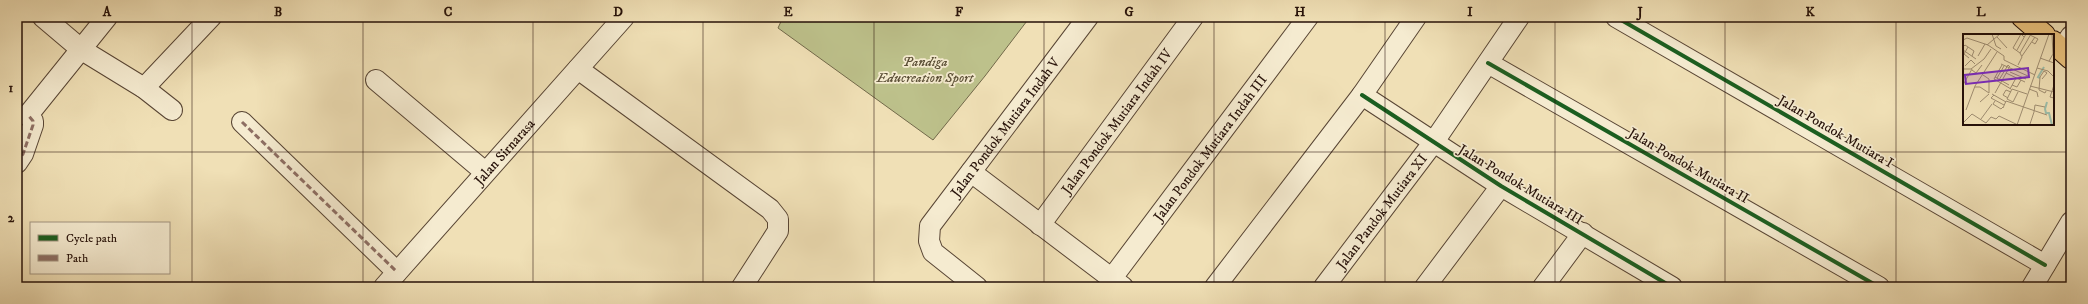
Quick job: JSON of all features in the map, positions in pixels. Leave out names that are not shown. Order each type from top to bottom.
[{"type":"main road","points":[[2022,17],[2043,34]]},
{"type":"street","points":[[43,17],[82,50],[144,88],[172,110]]},
{"type":"street","points":[[17,163],[33,125],[33,121],[22,113],[82,50],[107,17]]},
{"type":"street","points":[[144,88],[211,17]]},
{"type":"street","name":"Jalan Sirnarasa","points":[[384,287],[624,17]]},
{"type":"street","name":"Jalan Pondok Mutiara Indah V","points":[[976,287],[933,252],[929,241],[930,226],[1088,17]]},
{"type":"street","name":"Jalan Pondok Mutiara Indah IV","points":[[1040,225],[1193,17]]},
{"type":"street","name":"Jalan Pondok Mutiara Indah III","points":[[1117,283],[1308,17]]},
{"type":"street","points":[[1215,287],[1362,95],[1416,17]]},
{"type":"street","name":"Jalan Pandok Mutiara XI","points":[[1324,287],[1433,143],[1519,17]]},
{"type":"street","name":"Jalan Pondok Mutiara I","points":[[1616,17],[2045,265]]},
{"type":"street","name":"Jalan Pondok Mutiara II","points":[[1488,62],[1879,287]]},
{"type":"street","points":[[578,69],[770,208],[778,219],[778,231],[742,287]]},
{"type":"street","points":[[376,80],[485,172]]},
{"type":"street","name":"Jalan Pondok Mutiara III","points":[[1362,95],[1433,143],[1501,186],[1583,233],[1647,281],[1672,287]]},
{"type":"street","points":[[242,122],[397,272]]},
{"type":"street","points":[[971,172],[1117,283]]},
{"type":"street","points":[[1425,287],[1501,186]]},
{"type":"street","points":[[2032,287],[2071,222]]},
{"type":"street","points":[[1543,287],[1583,233]]},
{"type":"green space","name":"Pandiga Educreation Sport","points":[[783,17],[1030,17],[985,76],[933,140],[778,28]]},
{"type":"marked path","points":[[17,163],[23,154],[33,125],[33,121],[28,115]]},
{"type":"marked path","points":[[242,122],[397,272]]},
{"type":"cycle path","points":[[1616,17],[2045,265]]},
{"type":"cycle path","points":[[1488,63],[1879,287]]},
{"type":"cycle path","points":[[1362,95],[1501,186],[1672,287]]}]
